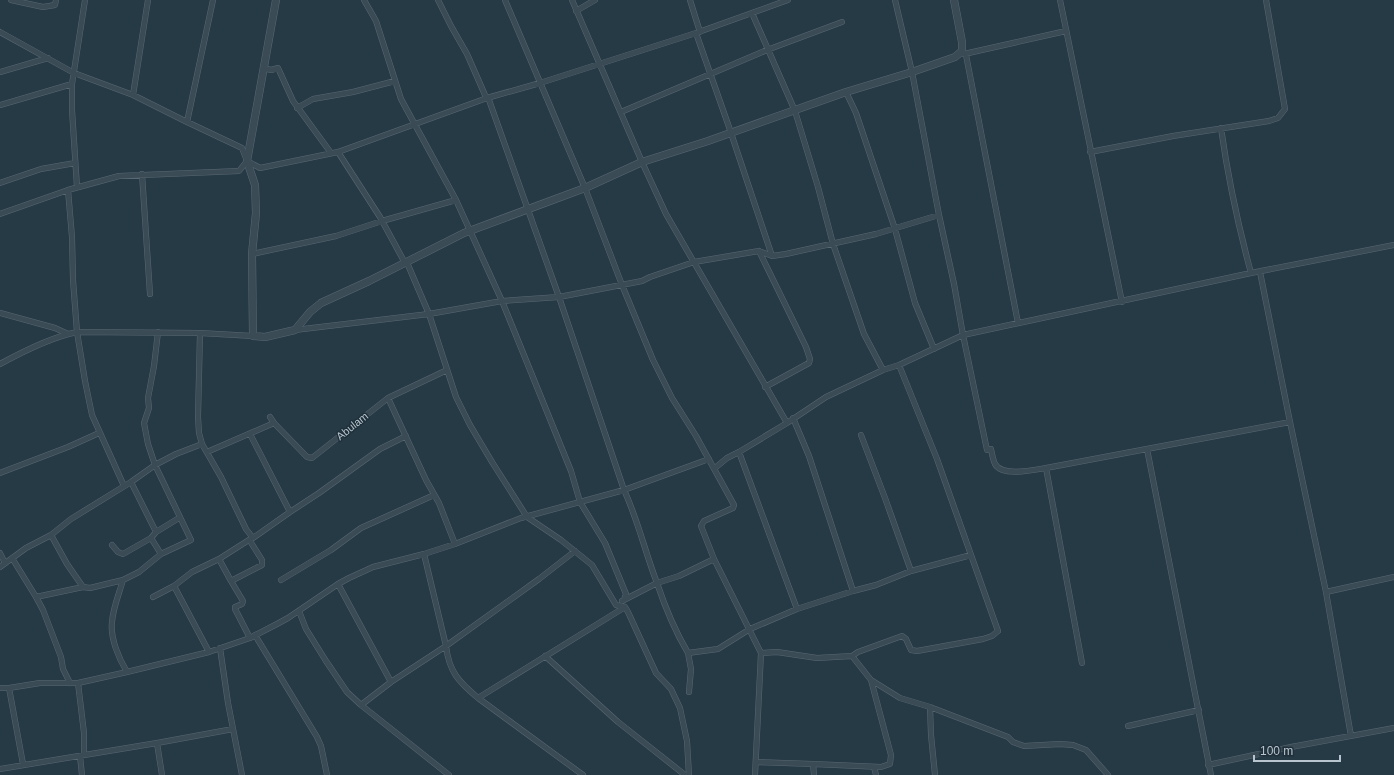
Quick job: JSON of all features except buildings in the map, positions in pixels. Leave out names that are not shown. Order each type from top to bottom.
[{"type":"street","points":[[11,0],[43,8],[55,5],[56,0]]},
{"type":"street","points":[[77,188],[74,163],[72,84],[85,0]]},
{"type":"street","points":[[134,95],[148,0]]},
{"type":"street","points":[[187,122],[213,0]]},
{"type":"street","points":[[0,214],[68,190],[119,176],[239,171],[247,160],[276,0]]},
{"type":"street","points":[[364,0],[376,21],[401,99],[456,200],[502,301],[571,471],[580,502],[605,543],[626,594],[624,600]]},
{"type":"street","points":[[438,0],[451,26],[468,54],[484,95],[488,98],[528,208],[657,583],[681,641],[688,653],[691,669],[689,692]]},
{"type":"street","points":[[505,0],[585,188],[622,286],[653,360],[672,398],[715,468],[734,505],[733,508],[704,521],[702,526],[714,559],[761,653],[756,775]]},
{"type":"street","points":[[572,0],[666,214],[787,423]]},
{"type":"street","points":[[576,11],[595,0]]},
{"type":"street","points":[[690,0],[710,75],[772,256]]},
{"type":"street","points":[[247,160],[260,168],[338,152],[488,98],[698,33],[788,0]]},
{"type":"street","points":[[895,0],[912,72],[939,215],[987,450],[991,449],[995,465],[1000,469],[1013,472],[1046,468],[1290,422]]},
{"type":"street","points":[[954,0],[962,42],[962,51],[1018,323]]},
{"type":"street","points":[[1060,0],[1122,302]]},
{"type":"street","points":[[1090,152],[1278,118],[1285,109],[1266,0]]},
{"type":"street","points":[[752,13],[767,50],[795,110],[818,187],[832,244],[864,334],[883,370]]},
{"type":"street","points":[[621,112],[767,50],[842,22]]},
{"type":"street","points":[[295,330],[310,312],[321,303],[470,231],[528,208],[585,188],[642,162],[731,134],[846,92],[912,72],[963,54],[1066,31]]},
{"type":"street","points":[[0,32],[74,73],[134,95],[242,148],[255,185],[256,213],[252,254],[253,336]]},
{"type":"street","points":[[0,72],[48,58]]},
{"type":"street","points":[[264,68],[271,70],[278,68],[292,101],[331,153]]},
{"type":"street","points":[[297,108],[313,99],[353,92],[395,81]]},
{"type":"street","points":[[0,105],[72,84]]},
{"type":"street","points":[[846,92],[856,113],[895,229],[915,303],[934,348]]},
{"type":"street","points":[[1221,128],[1229,183],[1241,238],[1251,273]]},
{"type":"street","points":[[338,152],[382,221],[405,263],[408,265],[429,314],[456,397],[470,426],[527,517],[592,565],[616,605],[625,607],[656,673],[671,688],[680,708],[687,741],[689,775]]},
{"type":"street","points":[[0,183],[41,169],[74,163]]},
{"type":"street","points":[[142,174],[150,294]]},
{"type":"street","points":[[68,190],[77,332],[92,415],[99,434],[124,486]]},
{"type":"street","points":[[252,254],[336,236],[456,200]]},
{"type":"street","points":[[0,364],[44,343],[77,332],[200,333],[265,337],[295,330],[429,314],[502,301],[559,298],[642,281],[694,262],[759,251],[772,256],[895,229],[939,215]]},
{"type":"street","points":[[715,468],[727,458],[787,423],[826,397],[963,335],[1122,302],[1251,273],[1394,245]]},
{"type":"street","points":[[759,251],[806,347],[810,359],[809,363],[765,387]]},
{"type":"street","points":[[1260,272],[1326,592],[1351,736]]},
{"type":"street","points":[[0,313],[55,328],[68,334]]},
{"type":"street","points":[[36,597],[83,587],[90,588],[123,580],[139,572],[161,554],[191,540],[179,518],[155,465],[148,444],[144,423],[149,408],[148,398],[158,332]]},
{"type":"street","points":[[200,333],[198,417],[199,433],[202,444],[221,477],[262,560],[262,565],[231,581]]},
{"type":"street","points":[[761,653],[777,652],[817,658],[852,656],[858,652],[902,636],[906,639],[911,650],[917,651],[992,636],[998,631],[937,459],[899,365]]},
{"type":"street","name":"Abulam","points":[[274,423],[306,457],[312,458],[388,398],[447,370]]},
{"type":"street","points":[[388,398],[439,503],[454,544]]},
{"type":"street","points":[[207,452],[274,423],[270,417]]},
{"type":"street","points":[[793,418],[810,456],[853,591]]},
{"type":"street","points":[[0,472],[99,434]]},
{"type":"street","points":[[250,434],[290,512]]},
{"type":"street","points":[[861,435],[911,571]]},
{"type":"street","points":[[152,597],[174,586],[192,572],[219,559],[251,539],[380,449],[406,436]]},
{"type":"street","points":[[0,553],[2,565],[155,465],[176,454],[202,444]]},
{"type":"street","points":[[1147,449],[1211,775]]},
{"type":"street","points":[[739,452],[797,609]]},
{"type":"street","points":[[0,688],[40,683],[78,683],[209,652],[250,638],[288,618],[338,584],[373,567],[424,554],[521,518],[624,490],[709,459]]},
{"type":"street","points":[[1046,468],[1082,663]]},
{"type":"street","points":[[131,482],[156,532]]},
{"type":"street","points":[[281,580],[331,550],[361,528],[434,495]]},
{"type":"street","points":[[112,544],[118,552],[123,554],[151,538],[156,532],[179,518]]},
{"type":"street","points":[[51,534],[67,564],[83,587]]},
{"type":"street","points":[[151,538],[161,554]]},
{"type":"street","points":[[361,705],[391,682],[446,646],[575,551]]},
{"type":"street","points":[[424,554],[446,646],[447,660],[454,674],[462,685],[478,698],[583,775]]},
{"type":"street","points":[[688,653],[718,648],[750,629],[797,609],[876,585],[911,571],[971,555]]},
{"type":"street","points":[[12,558],[36,597],[51,629],[61,657],[63,669],[70,683]]},
{"type":"street","points":[[219,559],[243,601],[242,604],[235,609],[250,638]]},
{"type":"street","points":[[616,605],[657,583],[679,576],[714,559]]},
{"type":"street","points":[[1326,592],[1394,577]]},
{"type":"street","points":[[123,580],[112,623],[114,641],[120,660],[127,672]]},
{"type":"street","points":[[338,584],[391,682]]},
{"type":"street","points":[[174,586],[209,652]]},
{"type":"street","points":[[478,698],[625,607]]},
{"type":"street","points":[[299,611],[306,629],[347,692],[361,705],[449,775]]},
{"type":"street","points":[[255,635],[317,737],[321,746],[327,775]]},
{"type":"street","points":[[220,648],[242,775]]},
{"type":"street","points":[[545,656],[618,722],[685,775]]},
{"type":"street","points":[[852,656],[871,680],[900,698],[930,706],[1008,737],[1013,742],[1024,746],[1060,744],[1074,745],[1086,750],[1108,775]]},
{"type":"street","points":[[757,762],[874,767],[881,767],[890,764],[891,755],[871,680]]},
{"type":"street","points":[[78,683],[84,733],[82,775]]},
{"type":"street","points":[[9,688],[23,764]]},
{"type":"street","points":[[930,706],[931,735],[936,775]]},
{"type":"street","points":[[1128,726],[1199,710]]},
{"type":"street","points":[[1208,765],[1291,747],[1394,728]]},
{"type":"street","points":[[0,769],[233,729]]},
{"type":"street","points":[[157,743],[162,775]]},
{"type":"street","points":[[813,764],[814,775]]},
{"type":"street","points":[[874,767],[876,775]]}]
